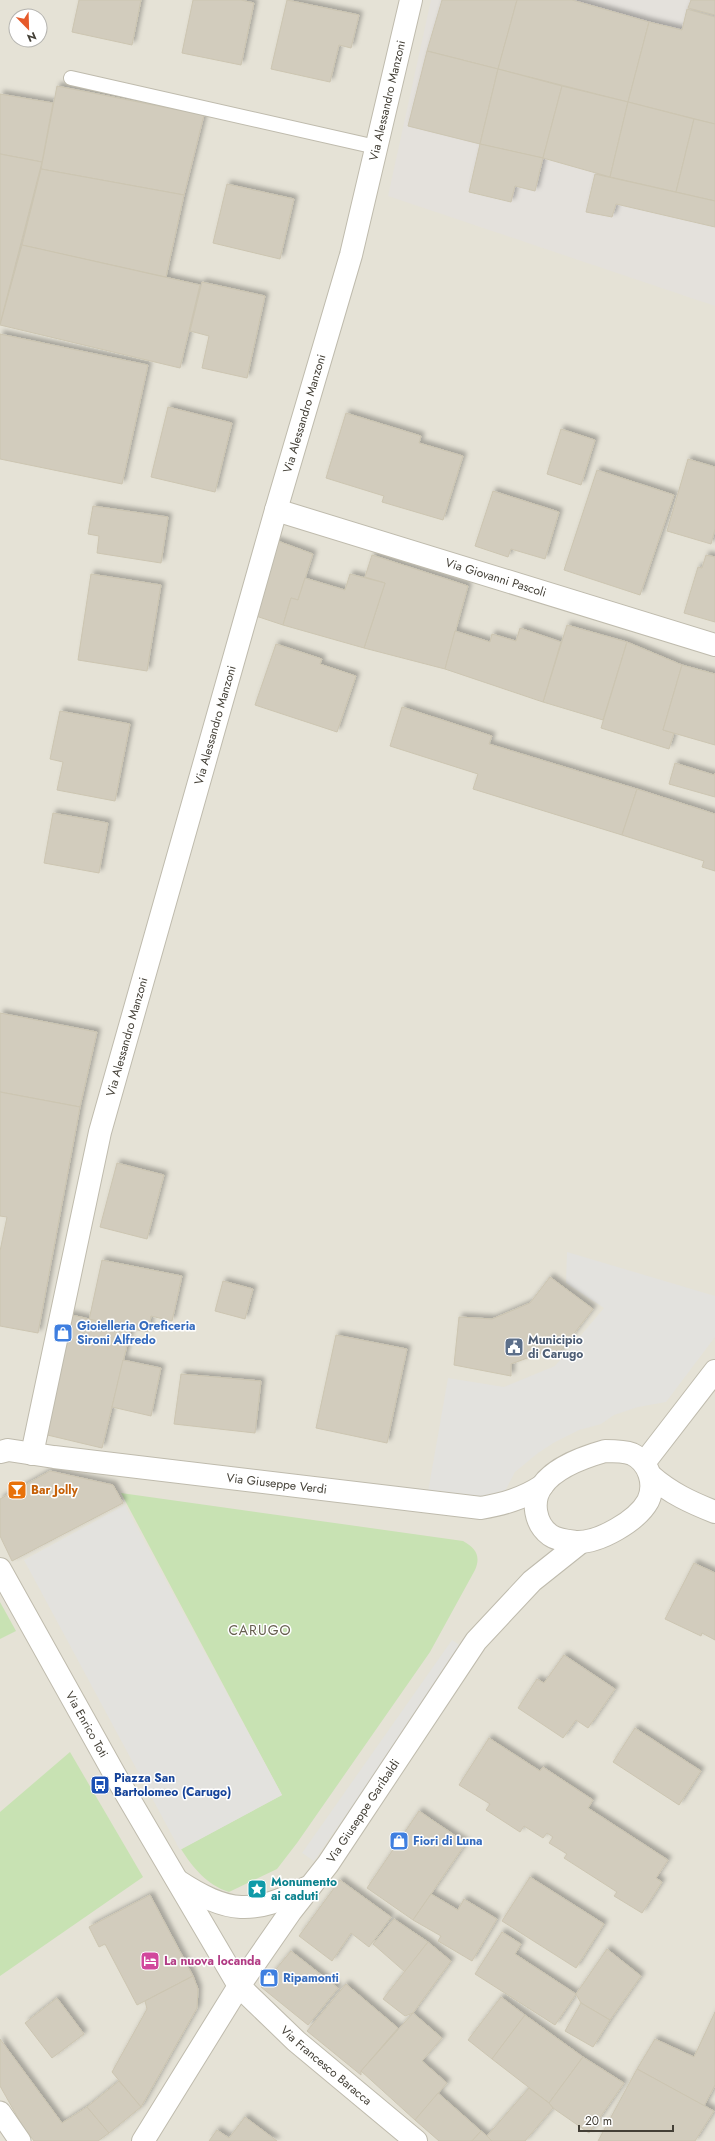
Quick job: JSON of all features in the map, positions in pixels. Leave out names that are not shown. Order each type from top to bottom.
[{"type":"street","name":"Via Alessandro Manzoni","points":[[32,1454],[100,1132],[276,510],[351,255],[411,0]]},
{"type":"street","name":"Via Giovanni Pascoli","points":[[276,510],[715,645]]},
{"type":"street","points":[[715,1371],[677,1422],[647,1470],[652,1488],[648,1501],[638,1513],[613,1532],[581,1542],[566,1541],[551,1536],[541,1527],[535,1512],[536,1498],[542,1486],[554,1474],[589,1456],[605,1451],[620,1451],[632,1454],[647,1470],[660,1484],[687,1501],[715,1512]]},
{"type":"street","points":[[620,1451],[677,1422]]},
{"type":"street","name":"Via Giuseppe Verdi","points":[[3,1450],[481,1508],[505,1503],[526,1496],[542,1486]]},
{"type":"street","points":[[638,1513],[657,1507],[687,1501]]},
{"type":"street","name":"Via Giuseppe Garibaldi","points":[[143,2141],[239,1986],[332,1857],[476,1641],[532,1581],[581,1542]]},
{"type":"street","name":"Via Enrico Toti","points":[[0,1569],[176,1880],[239,1986]]},
{"type":"street","name":"Via Enrico Toti","points":[[176,1880],[199,1895],[238,1908],[253,1908],[272,1904],[311,1886]]},
{"type":"street","name":"Via Francesco Baracca","points":[[239,1986],[296,2041],[416,2141]]},
{"type":"street","points":[[0,2112],[20,2141]]},
{"type":"lane","points":[[71,78],[376,147]]},
{"type":"shaded area","points":[[0,0],[715,0],[715,2141],[0,2141]]},
{"type":"shaded area","points":[[431,0],[715,0],[715,306],[388,196]]},
{"type":"shaded area","points":[[567,1252],[715,1296],[715,1337],[666,1402],[638,1407],[614,1415],[601,1424],[579,1430],[555,1442],[538,1453],[515,1472],[505,1491],[505,1503],[428,1492],[448,1378],[504,1387],[555,1366],[604,1308],[566,1283]]},
{"type":"shaded area","points":[[125,1505],[282,1795],[180,1850],[24,1560]]},
{"type":"shaded area","points":[[452,1640],[463,1647],[314,1861],[302,1853]]},
{"type":"green space","points":[[121,1493],[463,1541],[476,1553],[477,1565],[475,1570],[430,1652],[297,1843],[277,1869],[229,1892],[214,1885],[201,1875],[190,1863],[181,1849],[282,1795]]},
{"type":"green space","points":[[0,1602],[16,1631],[0,1639]]},
{"type":"green space","points":[[70,1752],[143,1877],[0,1976],[0,1812]]},
{"type":"building","points":[[79,0],[141,0],[132,45],[72,32]]},
{"type":"building","points":[[193,0],[241,0],[254,3],[241,65],[182,53]]},
{"type":"building","points":[[287,0],[359,15],[351,48],[339,45],[330,82],[271,69]]},
{"type":"building","points":[[442,0],[517,0],[498,69],[427,51]]},
{"type":"building","points":[[517,0],[572,0],[649,22],[628,102],[498,69]]},
{"type":"building","points":[[691,0],[715,0],[715,15],[688,8]]},
{"type":"building","points":[[687,9],[715,17],[715,124],[628,102],[649,22],[682,30]]},
{"type":"building","points":[[427,51],[498,69],[480,144],[408,126]]},
{"type":"building","points":[[498,69],[562,86],[543,158],[480,144]]},
{"type":"building","points":[[57,86],[204,115],[184,195],[41,169]]},
{"type":"building","points":[[562,86],[628,102],[610,177],[543,158]]},
{"type":"building","points":[[0,94],[53,103],[42,162],[0,154]]},
{"type":"building","points":[[628,102],[694,119],[676,192],[610,177]]},
{"type":"building","points":[[694,119],[715,124],[715,201],[676,192]]},
{"type":"building","points":[[480,144],[543,158],[535,191],[515,186],[511,202],[469,192]]},
{"type":"building","points":[[0,154],[42,162],[0,324]]},
{"type":"building","points":[[41,169],[184,195],[166,277],[22,245]]},
{"type":"building","points":[[595,174],[715,201],[715,227],[616,204],[612,217],[586,212]]},
{"type":"building","points":[[227,184],[294,199],[280,259],[213,243]]},
{"type":"building","points":[[22,245],[200,285],[180,368],[0,325]]},
{"type":"building","points":[[202,282],[265,296],[247,378],[202,368],[209,336],[190,331]]},
{"type":"building","points":[[0,334],[148,365],[122,484],[0,459]]},
{"type":"building","points":[[168,407],[232,423],[215,492],[151,477]]},
{"type":"building","points":[[346,413],[421,436],[419,443],[463,456],[443,520],[382,502],[384,496],[326,478]]},
{"type":"building","points":[[561,429],[595,440],[581,485],[547,474]]},
{"type":"building","points":[[688,459],[715,467],[715,529],[711,544],[667,531]]},
{"type":"building","points":[[597,470],[674,495],[640,595],[564,570]]},
{"type":"building","points":[[493,491],[559,512],[545,559],[511,549],[508,557],[475,546]]},
{"type":"building","points":[[93,506],[168,517],[161,563],[97,553],[99,536],[88,534]]},
{"type":"building","points":[[275,540],[313,554],[298,600],[291,598],[283,625],[250,614]]},
{"type":"building","points":[[372,555],[468,586],[445,669],[364,648],[385,583],[365,577]]},
{"type":"building","points":[[706,555],[715,557],[715,622],[684,613],[698,567],[702,568]]},
{"type":"building","points":[[91,574],[161,585],[147,671],[78,660]]},
{"type":"building","points":[[350,574],[385,583],[364,648],[283,625],[291,598],[298,600],[305,578],[345,590]]},
{"type":"building","points":[[567,625],[627,642],[603,720],[543,702]]},
{"type":"building","points":[[520,628],[561,642],[543,702],[445,669],[455,631],[490,642],[492,634],[516,641]]},
{"type":"building","points":[[627,642],[682,665],[663,730],[674,733],[669,749],[601,728]]},
{"type":"building","points":[[276,644],[322,659],[320,664],[356,676],[337,732],[255,705]]},
{"type":"building","points":[[682,665],[715,674],[715,745],[663,730]]},
{"type":"building","points":[[402,707],[492,736],[489,744],[637,789],[622,835],[473,789],[478,774],[390,746]]},
{"type":"building","points":[[60,711],[130,724],[115,801],[57,790],[63,762],[50,759]]},
{"type":"building","points":[[675,763],[714,775],[715,773],[715,797],[669,784]]},
{"type":"building","points":[[637,789],[715,814],[715,871],[702,867],[704,861],[622,835]]},
{"type":"building","points":[[53,813],[108,823],[99,873],[44,863]]},
{"type":"building","points":[[0,1013],[97,1032],[80,1107],[0,1092]]},
{"type":"building","points":[[0,1092],[80,1107],[38,1333],[0,1326],[0,1251],[7,1217],[0,1216]]},
{"type":"building","points":[[117,1163],[164,1175],[147,1239],[100,1227]]},
{"type":"building","points":[[102,1260],[182,1276],[172,1321],[151,1316],[148,1332],[89,1320]]},
{"type":"building","points":[[550,1277],[593,1309],[555,1358],[549,1350],[511,1364],[511,1376],[454,1365],[459,1317],[492,1319],[530,1303]]},
{"type":"building","points":[[223,1281],[253,1289],[245,1319],[215,1311]]},
{"type":"building","points":[[68,1314],[131,1329],[102,1448],[39,1433]]},
{"type":"building","points":[[336,1335],[407,1349],[387,1443],[316,1428]]},
{"type":"building","points":[[123,1360],[161,1368],[151,1416],[112,1407]]},
{"type":"building","points":[[181,1374],[261,1381],[255,1433],[174,1424]]},
{"type":"building","points":[[50,1471],[113,1485],[123,1503],[12,1561],[0,1536],[0,1499]]},
{"type":"building","points":[[694,1563],[715,1573],[715,1640],[702,1633],[701,1636],[665,1619]]},
{"type":"building","points":[[564,1655],[615,1689],[588,1728],[576,1720],[563,1738],[518,1708],[537,1679],[544,1683]]},
{"type":"building","points":[[635,1728],[701,1771],[679,1805],[613,1762]]},
{"type":"building","points":[[489,1738],[540,1771],[543,1767],[593,1800],[588,1808],[668,1860],[656,1878],[662,1882],[642,1913],[614,1896],[617,1892],[564,1858],[567,1854],[549,1843],[553,1837],[547,1833],[543,1838],[524,1826],[520,1832],[486,1810],[490,1804],[459,1785]]},
{"type":"building","points":[[419,1811],[466,1843],[413,1920],[367,1888]]},
{"type":"building","points":[[530,1877],[604,1924],[576,1968],[502,1921]]},
{"type":"building","points":[[340,1880],[391,1917],[369,1947],[351,1933],[332,1961],[299,1936]]},
{"type":"building","points":[[431,1894],[458,1910],[464,1899],[497,1919],[472,1961],[438,1941],[441,1936],[413,1920]]},
{"type":"building","name":"La nuova locanda","points":[[150,1895],[193,1976],[137,2005],[105,1944],[99,1947],[89,1927]]},
{"type":"building","points":[[394,1919],[428,1942],[405,1972],[373,1944]]},
{"type":"building","points":[[502,1932],[521,1944],[515,1954],[576,1994],[555,2025],[475,1974]]},
{"type":"building","points":[[428,1942],[451,1961],[413,2013],[405,2016],[383,1999]]},
{"type":"building","points":[[607,1949],[641,1976],[610,2020],[581,2003],[576,1994]]},
{"type":"building","points":[[291,1951],[338,1988],[308,2025],[261,1987]]},
{"type":"building","points":[[193,1976],[198,1989],[197,2008],[141,2107],[112,2072],[147,2009],[145,2001]]},
{"type":"building","points":[[346,1984],[398,2028],[361,2071],[361,2075],[307,2031]]},
{"type":"building","points":[[501,1997],[525,2015],[492,2059],[468,2040]]},
{"type":"building","points":[[57,1998],[84,2034],[52,2058],[25,2023]]},
{"type":"building","points":[[581,2003],[610,2020],[593,2047],[565,2031]]},
{"type":"building","points":[[715,2012],[715,2085],[704,2106],[637,2069],[655,2039],[694,2057]]},
{"type":"building","points":[[413,2013],[442,2038],[422,2061],[447,2083],[415,2120],[361,2071]]},
{"type":"building","points":[[525,2015],[583,2057],[549,2103],[492,2059]]},
{"type":"building","points":[[0,2039],[62,2123],[87,2107],[109,2133],[98,2141],[34,2141],[22,2125],[0,2086]]},
{"type":"building","points":[[583,2057],[624,2083],[589,2133],[553,2108],[549,2103]]},
{"type":"building","points":[[637,2069],[714,2111],[695,2141],[598,2141]]},
{"type":"building","points":[[119,2081],[141,2107],[109,2133],[87,2107]]},
{"type":"building","points":[[529,2088],[549,2103],[553,2108],[525,2141],[492,2141],[487,2136]]},
{"type":"building","points":[[438,2093],[481,2131],[472,2141],[439,2141],[415,2120]]},
{"type":"building","points":[[245,2117],[277,2141],[209,2141],[217,2130],[229,2138]]},
{"type":"building","points":[[481,2131],[487,2136],[492,2141],[472,2141]]},
{"type":"place","name":"Gioielleria Oreficeria Sironi Alfredo","points":[[63,1333]]},
{"type":"place","name":"Municipio di Carugo","points":[[514,1347]]},
{"type":"place","name":"Bar Jolly","points":[[17,1490]]},
{"type":"place","name":"Piazza San Bartolomeo (Carugo)","points":[[100,1785]]},
{"type":"place","name":"Fiori di Luna","points":[[399,1841]]},
{"type":"place","name":"Monumento ai caduti","points":[[257,1889]]},
{"type":"place","name":"La nuova locanda","points":[[150,1961]]},
{"type":"place","name":"Ripamonti","points":[[269,1978]]},
{"type":"district","name":"CARUGO","points":[[260,1630]]}]
